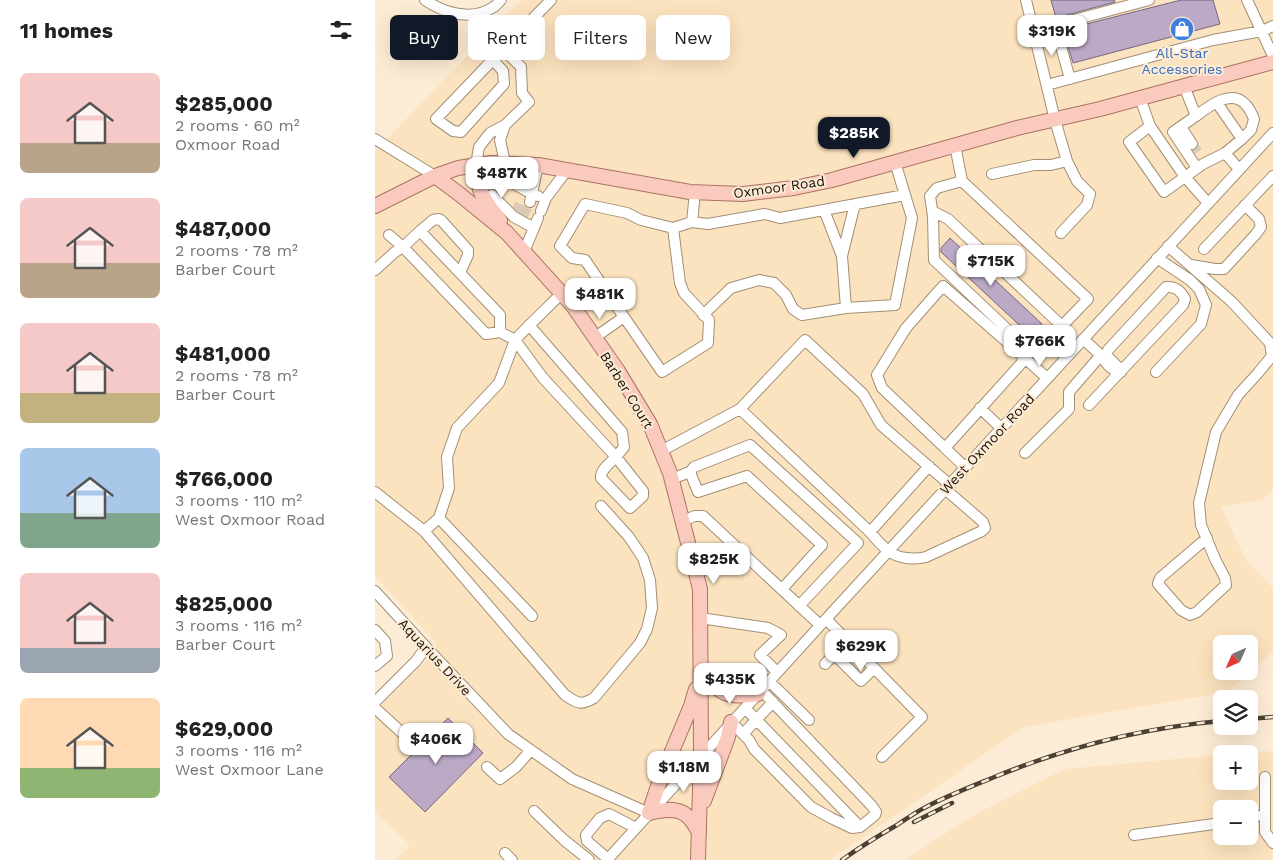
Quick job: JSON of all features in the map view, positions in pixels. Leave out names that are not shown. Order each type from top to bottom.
[{"type":"main road","name":"Oxmoor Road","points":[[375,206],[435,176],[458,168],[498,163],[538,165],[695,192],[743,194],[794,188],[831,180],[1017,128],[1055,120],[1273,62]]},
{"type":"main road","points":[[498,163],[482,174],[479,183],[482,195],[506,231]]},
{"type":"main road","name":"Barber Court","points":[[435,176],[506,231],[573,306],[618,371],[650,424],[671,480],[700,589],[700,814]]},
{"type":"main road","points":[[649,813],[660,780],[691,706],[701,674],[718,690],[729,695],[743,696],[759,692]]},
{"type":"main road","points":[[698,860],[700,814],[728,737],[731,722]]},
{"type":"main road","points":[[649,813],[667,810],[685,814],[691,819],[699,832]]},
{"type":"street","points":[[425,0],[440,9],[458,14],[479,13],[493,8],[501,0]]},
{"type":"street","points":[[536,15],[551,0]]},
{"type":"street","points":[[1026,0],[1055,120],[1067,160],[1077,181],[1090,194],[1087,205],[1061,233]]},
{"type":"street","points":[[1033,31],[1149,0]]},
{"type":"street","points":[[1247,0],[1273,56]]},
{"type":"street","points":[[1055,25],[1070,79]]},
{"type":"street","points":[[1047,85],[1213,40],[1261,31],[1273,26]]},
{"type":"street","points":[[493,60],[503,71],[504,84],[461,132],[453,131],[436,119],[474,80],[493,60]]},
{"type":"street","points":[[477,165],[479,147],[490,133],[505,125],[529,102],[522,93],[521,67],[514,60]]},
{"type":"street","points":[[1183,86],[1196,116]]},
{"type":"street","points":[[1150,126],[1129,142],[1164,192],[1211,156],[1242,139],[1251,130],[1254,119],[1246,104],[1238,98],[1230,97],[1206,109],[1177,130]]},
{"type":"street","points":[[1140,98],[1150,126],[1185,177],[1208,203]]},
{"type":"street","points":[[1217,103],[1242,139]]},
{"type":"street","points":[[505,125],[500,140],[498,163],[509,181],[527,196],[546,198]]},
{"type":"street","points":[[1177,130],[1192,144]]},
{"type":"street","points":[[1177,130],[1197,168]]},
{"type":"street","name":"West Oxmoor Road","points":[[607,859],[1273,132]]},
{"type":"street","points":[[375,140],[435,176]]},
{"type":"street","points":[[955,145],[962,181],[1087,299],[1038,351],[1027,348],[934,260],[930,196],[937,188],[962,181]]},
{"type":"street","points":[[1211,156],[1239,169]]},
{"type":"street","points":[[992,174],[1034,165],[1051,165],[1067,160]]},
{"type":"street","points":[[703,314],[731,288],[759,280],[775,282],[786,295],[793,309],[802,315],[846,308],[895,306],[912,218],[895,162]]},
{"type":"street","points":[[527,196],[538,165]]},
{"type":"street","points":[[524,252],[546,198],[567,170]]},
{"type":"street","points":[[1204,249],[1273,176]]},
{"type":"street","points":[[692,222],[695,192]]},
{"type":"street","points":[[485,199],[492,195],[518,217],[537,219]]},
{"type":"street","points":[[673,228],[680,283],[684,293],[709,320],[708,343],[662,372],[585,260],[572,258],[560,246],[585,204],[627,213],[641,220],[673,228],[692,222],[708,224],[765,214],[781,218],[905,195]]},
{"type":"street","points":[[842,256],[855,204]]},
{"type":"street","points":[[1189,265],[1215,269],[1224,268],[1256,234],[1261,226],[1259,219],[1245,205]]},
{"type":"street","points":[[824,210],[842,256],[846,308]]},
{"type":"street","points":[[932,211],[948,219],[1062,326]]},
{"type":"street","points":[[506,231],[518,217]]},
{"type":"street","points":[[376,266],[403,247],[433,220],[439,219],[468,252],[460,273]]},
{"type":"street","points":[[420,231],[500,315],[500,332]]},
{"type":"street","points":[[389,235],[403,247],[486,334],[500,332],[515,340],[549,384],[616,457],[643,492],[643,496],[630,508],[601,478],[602,471],[616,457],[624,447],[623,432],[529,325]]},
{"type":"street","points":[[1168,246],[1231,302],[1270,344],[1272,356],[1238,395],[1216,432],[1199,503],[1201,525],[1207,538],[1215,559],[1225,578],[1226,585],[1197,612],[1191,615],[1181,610],[1158,584],[1160,578],[1207,538]]},
{"type":"street","points":[[1156,372],[1201,324],[1207,305],[1199,289],[1190,280],[1157,258]]},
{"type":"street","points":[[1199,289],[1209,282]]},
{"type":"street","points":[[965,467],[882,388],[877,375],[905,328],[943,286],[1047,378]]},
{"type":"street","points":[[1025,453],[1069,409],[1069,392],[1166,287],[1172,287],[1181,291],[1185,299],[1183,305],[1089,405]]},
{"type":"street","points":[[424,531],[439,518],[449,488],[447,457],[457,428],[499,384],[515,340],[561,294]]},
{"type":"street","points":[[594,338],[624,316]]},
{"type":"street","points":[[1083,339],[1104,354],[1105,362],[1115,371],[1121,372]]},
{"type":"street","points":[[661,451],[740,409],[805,340],[863,394],[881,425],[929,466],[983,522],[985,528],[916,560],[901,557],[888,551],[740,409]]},
{"type":"street","points":[[945,448],[1026,358]]},
{"type":"street","points":[[980,408],[1001,428]]},
{"type":"street","points":[[671,480],[690,472],[694,467],[750,445],[857,544],[799,606]]},
{"type":"street","points":[[870,532],[929,466]]},
{"type":"street","points":[[690,472],[698,492],[747,476],[821,545],[782,589]]},
{"type":"street","points":[[375,492],[424,531],[565,695],[576,702],[585,703],[594,698],[640,643],[647,628],[652,608],[650,580],[643,558],[629,537],[601,506]]},
{"type":"street","points":[[682,521],[695,516],[703,516],[799,606],[847,641],[922,717],[882,757]]},
{"type":"street","points":[[439,518],[532,616]]},
{"type":"street","name":"Aquarius Drive","points":[[375,592],[508,734],[571,779],[649,813]]},
{"type":"street","points":[[700,618],[768,628],[781,635],[760,655],[777,672]]},
{"type":"street","points":[[375,630],[385,641],[387,656],[375,666]]},
{"type":"street","points":[[825,664],[847,641]]},
{"type":"street","points":[[375,702],[416,661],[426,647]]},
{"type":"street","points":[[834,654],[861,681],[874,668]]},
{"type":"street","points":[[769,681],[809,720]]},
{"type":"street","points":[[731,722],[811,807],[852,828],[860,827],[875,815],[876,810],[773,702],[759,692]]},
{"type":"street","points":[[743,734],[773,702]]},
{"type":"street","points":[[375,708],[401,732]]},
{"type":"street","points":[[745,708],[860,827]]},
{"type":"street","points":[[487,768],[500,779],[516,767],[531,750]]},
{"type":"street","points":[[1265,777],[1265,832],[1273,843]]},
{"type":"street","points":[[533,811],[589,860]]},
{"type":"street","points":[[607,859],[587,841],[585,835],[600,818],[609,814],[636,828]]},
{"type":"street","points":[[1258,816],[1265,814]]},
{"type":"street","points":[[1133,835],[1213,824]]},
{"type":"shaded area","points":[[521,0],[1273,0],[1273,489],[1262,500],[1221,507],[1246,560],[1273,588],[1273,651],[1258,665],[1258,635],[1213,635],[1213,680],[1241,680],[1230,690],[1213,690],[1213,695],[1024,727],[830,860],[395,860],[410,845],[375,812],[375,712],[425,662],[436,643],[375,576],[375,151],[468,55],[468,60],[545,60],[545,15],[506,15]]},
{"type":"shaded area","points":[[1273,751],[1273,860],[905,860],[972,816],[1064,769],[1213,756],[1213,790],[1258,790],[1258,752]]},
{"type":"building","points":[[1051,0],[1114,0],[1115,2],[1056,18]]},
{"type":"building","points":[[1181,0],[1213,0],[1220,24],[1073,63],[1063,30]]},
{"type":"building","points":[[950,238],[1042,324],[1031,336],[941,252],[941,248]]},
{"type":"building","points":[[448,718],[483,753],[425,812],[389,777]]},
{"type":"tunnel","points":[[1192,144],[1199,154]]},
{"type":"tunnel","points":[[516,213],[522,199]]},
{"type":"tunnel","points":[[523,216],[530,202]]},
{"type":"railway","points":[[1258,718],[1273,717]]},
{"type":"railway","points":[[842,860],[926,807],[1020,767],[1105,740],[1162,728],[1213,722]]},
{"type":"railway","points":[[914,822],[952,803]]},
{"type":"place","name":"All-Star Accessories","points":[[1182,29]]}]
